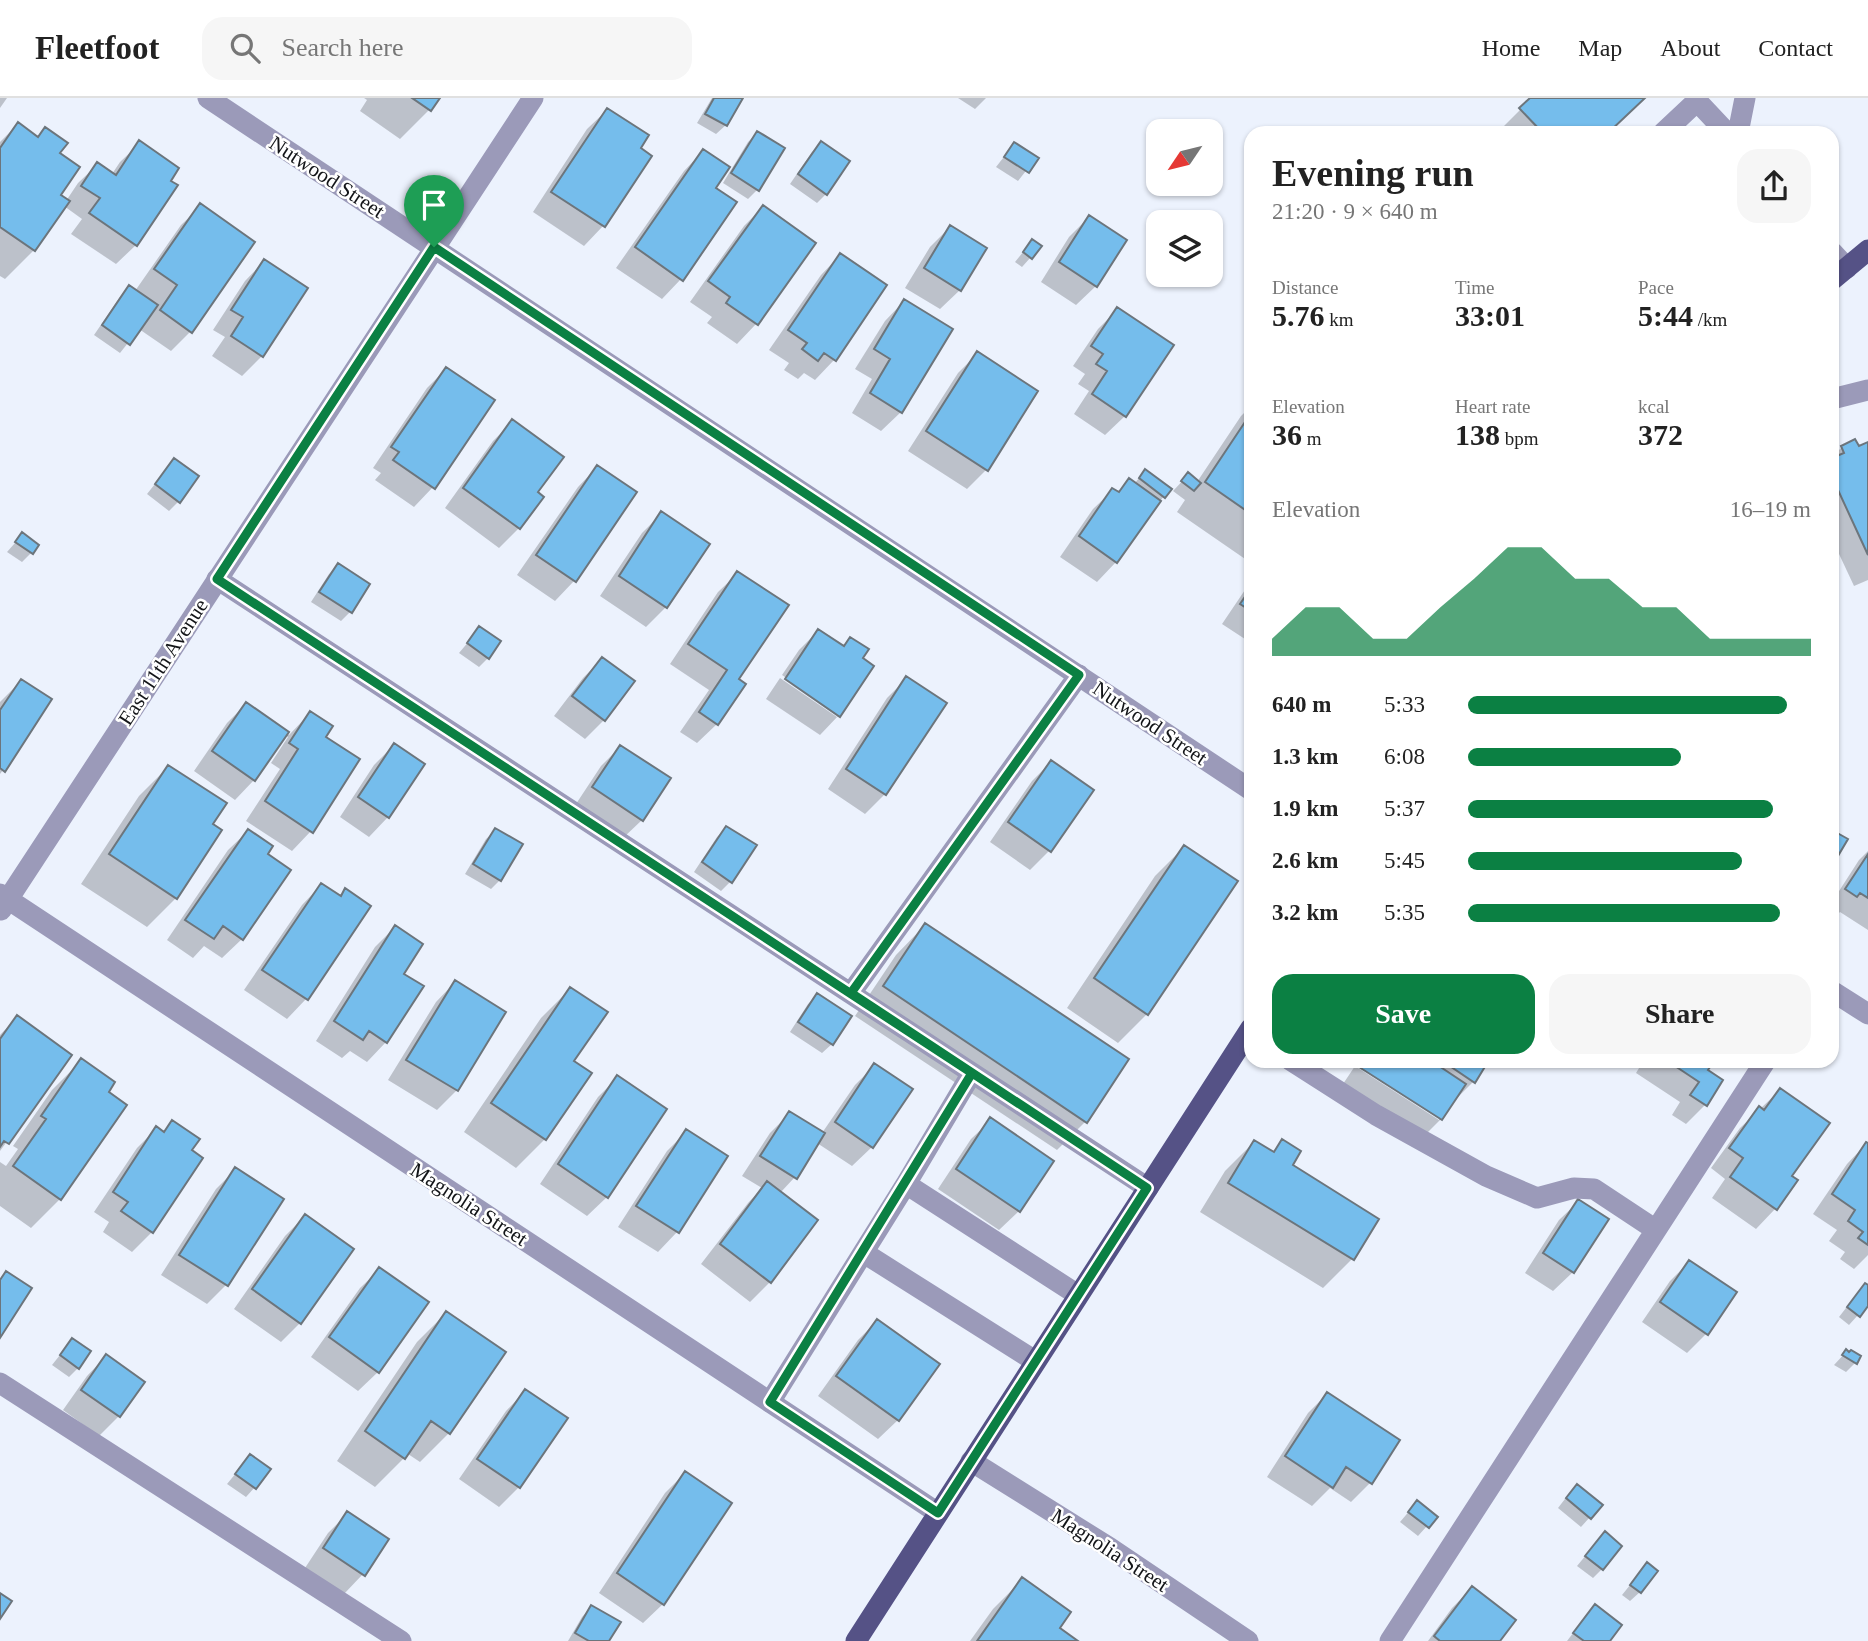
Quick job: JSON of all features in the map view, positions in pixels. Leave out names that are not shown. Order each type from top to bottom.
[{"type":"main road","points":[[1840,274],[1868,250]]},
{"type":"main road","points":[[856,1641],[1244,1041]]},
{"type":"street","name":"Nutwood Street","points":[[208,98],[1244,785]]},
{"type":"street","name":"East 11th Avenue","points":[[3,902],[533,98]]},
{"type":"street","points":[[1739,126],[1745,98]]},
{"type":"street","points":[[1670,126],[1697,101],[1720,126]]},
{"type":"street","points":[[1839,397],[1868,390]]},
{"type":"street","points":[[217,579],[1147,1188]]},
{"type":"street","points":[[851,993],[1079,675]]},
{"type":"street","name":"Magnolia Street","points":[[3,902],[938,1513]]},
{"type":"street","points":[[1839,995],[1868,1014]]},
{"type":"street","points":[[1303,1068],[1376,1115],[1486,1176],[1537,1198],[1574,1188],[1594,1189],[1656,1230]]},
{"type":"street","points":[[1390,1641],[1761,1068]]},
{"type":"street","points":[[770,1402],[864,1253],[972,1073]]},
{"type":"street","points":[[906,1184],[1078,1295]]},
{"type":"street","points":[[864,1253],[1035,1361]]},
{"type":"street","points":[[0,1383],[401,1641]]},
{"type":"street","name":"Magnolia Street","points":[[971,1461],[1110,1548],[1248,1641]]},
{"type":"building","points":[[412,98],[440,98],[431,111]]},
{"type":"building","points":[[714,98],[743,98],[727,126],[705,114]]},
{"type":"building","points":[[1530,98],[1645,98],[1615,126],[1536,126],[1519,108]]},
{"type":"building","points":[[607,108],[649,135],[641,148],[652,156],[605,227],[551,192]]},
{"type":"building","points":[[18,122],[38,137],[45,127],[68,143],[60,153],[80,167],[61,195],[70,201],[35,251],[0,227],[0,148]]},
{"type":"building","points":[[757,131],[785,148],[759,191],[731,173]]},
{"type":"building","points":[[139,140],[179,168],[171,181],[178,185],[137,246],[89,213],[100,198],[81,186],[97,162],[116,175]]},
{"type":"building","points":[[821,141],[850,161],[827,195],[798,174]]},
{"type":"building","points":[[1014,142],[1039,158],[1029,173],[1004,157]]},
{"type":"building","points":[[703,149],[730,167],[716,188],[737,202],[683,281],[635,247]]},
{"type":"building","points":[[200,203],[255,242],[192,333],[160,310],[177,285],[154,269]]},
{"type":"building","points":[[763,205],[816,243],[758,325],[726,303],[730,297],[708,281]]},
{"type":"building","points":[[1089,215],[1127,240],[1097,287],[1059,262]]},
{"type":"building","points":[[950,225],[987,248],[961,291],[924,268]]},
{"type":"building","points":[[1032,239],[1042,246],[1032,259],[1023,252]]},
{"type":"building","points":[[840,253],[887,285],[836,361],[824,353],[818,361],[802,349],[807,343],[788,330]]},
{"type":"building","points":[[264,259],[308,288],[263,357],[231,336],[243,317],[231,310]]},
{"type":"building","points":[[129,285],[158,305],[130,345],[102,325]]},
{"type":"building","points":[[904,299],[953,329],[902,413],[870,393],[890,359],[874,349]]},
{"type":"building","points":[[1117,307],[1174,345],[1126,417],[1092,394],[1107,371],[1096,364],[1103,354],[1091,346]]},
{"type":"building","points":[[977,351],[1038,391],[988,471],[926,431]]},
{"type":"building","points":[[446,367],[495,400],[435,489],[393,460],[399,452],[391,447]]},
{"type":"building","points":[[512,419],[564,457],[538,492],[544,497],[520,529],[463,488]]},
{"type":"building","points":[[1244,424],[1244,509],[1205,482]]},
{"type":"building","points":[[1855,439],[1859,446],[1868,442],[1868,555],[1839,492],[1839,455],[1844,453],[1841,446]]},
{"type":"building","points":[[174,458],[199,476],[180,503],[155,484]]},
{"type":"building","points":[[597,465],[637,492],[576,582],[536,555]]},
{"type":"building","points":[[1145,469],[1172,489],[1165,498],[1139,478]]},
{"type":"building","points":[[1188,472],[1201,483],[1194,491],[1181,481]]},
{"type":"building","points":[[1129,478],[1161,501],[1117,563],[1079,536],[1112,488],[1119,492]]},
{"type":"building","points":[[661,511],[710,544],[667,608],[619,576]]},
{"type":"building","points":[[22,532],[39,545],[33,554],[15,542]]},
{"type":"building","points":[[338,563],[370,584],[352,613],[319,592]]},
{"type":"building","points":[[737,571],[789,605],[739,679],[746,684],[718,725],[699,712],[727,670],[688,644]]},
{"type":"building","points":[[479,626],[501,641],[489,659],[467,643]]},
{"type":"building","points":[[818,629],[844,646],[850,637],[869,649],[863,658],[874,666],[840,717],[785,679]]},
{"type":"building","points":[[602,657],[635,681],[605,721],[572,696]]},
{"type":"building","points":[[906,676],[947,703],[886,795],[846,769]]},
{"type":"building","points":[[21,679],[52,699],[5,772],[0,768],[0,710]]},
{"type":"building","points":[[246,702],[289,732],[255,781],[212,751]]},
{"type":"building","points":[[310,711],[333,726],[326,737],[360,759],[313,833],[265,801],[298,749],[289,743]]},
{"type":"building","points":[[394,743],[425,764],[389,818],[358,797]]},
{"type":"building","points":[[620,745],[671,778],[643,821],[592,787]]},
{"type":"building","points":[[1051,760],[1094,790],[1051,852],[1008,822]]},
{"type":"building","points":[[168,765],[227,803],[213,824],[222,830],[177,899],[109,854]]},
{"type":"building","points":[[726,826],[757,845],[732,883],[702,862]]},
{"type":"building","points":[[495,828],[523,844],[501,881],[473,864]]},
{"type":"building","points":[[248,829],[273,846],[268,854],[291,870],[243,940],[223,926],[214,939],[185,920]]},
{"type":"building","points":[[1839,834],[1848,839],[1839,854]]},
{"type":"building","points":[[1184,845],[1238,881],[1148,1015],[1094,978]]},
{"type":"building","points":[[1868,854],[1868,898],[1860,893],[1857,897],[1845,889]]},
{"type":"building","points":[[321,883],[341,896],[345,888],[371,906],[308,1000],[262,970]]},
{"type":"building","points":[[925,923],[1129,1059],[1087,1123],[883,986]]},
{"type":"building","points":[[395,925],[423,944],[404,974],[424,986],[387,1043],[369,1031],[363,1040],[334,1021]]},
{"type":"building","points":[[455,980],[506,1012],[458,1091],[406,1060]]},
{"type":"building","points":[[570,987],[608,1012],[574,1061],[592,1073],[546,1140],[491,1103]]},
{"type":"building","points":[[817,993],[852,1016],[833,1045],[798,1022]]},
{"type":"building","points":[[17,1015],[72,1055],[9,1144],[4,1141],[0,1147],[0,1039]]},
{"type":"building","points":[[81,1058],[115,1082],[109,1092],[127,1105],[61,1200],[13,1166],[46,1119],[41,1116]]},
{"type":"building","points":[[874,1063],[913,1089],[873,1148],[835,1122]]},
{"type":"building","points":[[1361,1068],[1442,1068],[1466,1084],[1442,1120]]},
{"type":"building","points":[[1453,1068],[1484,1068],[1475,1083]]},
{"type":"building","points":[[1678,1068],[1709,1068],[1708,1070],[1723,1080],[1707,1106],[1690,1095],[1699,1082]]},
{"type":"building","points":[[617,1075],[667,1109],[608,1198],[558,1164]]},
{"type":"building","points":[[1780,1088],[1830,1123],[1792,1176],[1798,1180],[1777,1210],[1730,1177],[1743,1158],[1729,1148],[1759,1106],[1764,1110]]},
{"type":"building","points":[[789,1111],[825,1133],[797,1179],[760,1156]]},
{"type":"building","points":[[990,1117],[1054,1161],[1020,1212],[956,1169]]},
{"type":"building","points":[[172,1120],[200,1139],[192,1150],[203,1158],[153,1233],[121,1211],[128,1202],[113,1192],[156,1126],[164,1132]]},
{"type":"building","points":[[686,1129],[728,1156],[679,1233],[636,1206]]},
{"type":"building","points":[[1282,1139],[1301,1151],[1293,1165],[1379,1219],[1354,1260],[1228,1183],[1254,1140],[1274,1152]]},
{"type":"building","points":[[1866,1142],[1868,1245],[1858,1238],[1863,1232],[1848,1221],[1855,1210],[1832,1194]]},
{"type":"building","points":[[235,1167],[284,1199],[228,1286],[179,1255]]},
{"type":"building","points":[[767,1181],[818,1220],[771,1283],[720,1244]]},
{"type":"building","points":[[1578,1199],[1609,1219],[1574,1273],[1543,1253]]},
{"type":"building","points":[[305,1214],[354,1249],[301,1324],[252,1289]]},
{"type":"building","points":[[1689,1260],[1737,1292],[1708,1335],[1660,1302]]},
{"type":"building","points":[[379,1267],[429,1302],[379,1373],[329,1337]]},
{"type":"building","points":[[6,1271],[32,1288],[0,1338],[0,1280]]},
{"type":"building","points":[[1865,1283],[1868,1285],[1868,1306],[1860,1317],[1847,1307]]},
{"type":"building","points":[[446,1311],[506,1352],[450,1434],[431,1421],[405,1459],[365,1431]]},
{"type":"building","points":[[877,1319],[940,1364],[899,1421],[836,1376]]},
{"type":"building","points":[[72,1338],[91,1351],[79,1369],[60,1355]]},
{"type":"building","points":[[1846,1349],[1861,1356],[1857,1364],[1842,1355]]},
{"type":"building","points":[[106,1354],[145,1382],[120,1417],[81,1390]]},
{"type":"building","points":[[525,1389],[568,1418],[520,1488],[477,1459]]},
{"type":"building","points":[[1327,1392],[1400,1440],[1372,1484],[1346,1467],[1333,1488],[1285,1456]]},
{"type":"building","points":[[250,1454],[271,1469],[256,1489],[235,1474]]},
{"type":"building","points":[[685,1471],[732,1503],[664,1605],[617,1573]]},
{"type":"building","points":[[1577,1484],[1603,1505],[1591,1519],[1566,1498]]},
{"type":"building","points":[[1417,1500],[1438,1517],[1429,1528],[1408,1512]]},
{"type":"building","points":[[347,1511],[389,1539],[365,1576],[323,1548]]},
{"type":"building","points":[[1605,1531],[1622,1546],[1603,1570],[1585,1556]]},
{"type":"building","points":[[1647,1562],[1658,1571],[1641,1593],[1630,1585]]},
{"type":"building","points":[[1022,1577],[1071,1612],[1060,1628],[1078,1641],[977,1641]]},
{"type":"building","points":[[1472,1586],[1516,1620],[1500,1641],[1440,1641],[1434,1636]]},
{"type":"building","points":[[0,1593],[12,1601],[0,1619]]},
{"type":"building","points":[[1595,1604],[1622,1625],[1610,1641],[1584,1641],[1573,1633]]},
{"type":"building","points":[[591,1605],[621,1622],[609,1641],[589,1641],[575,1633]]},
{"type":"route","points":[[434,247],[1079,675],[851,993],[1147,1188],[938,1513],[770,1402],[972,1073],[217,579],[434,247]]}]
